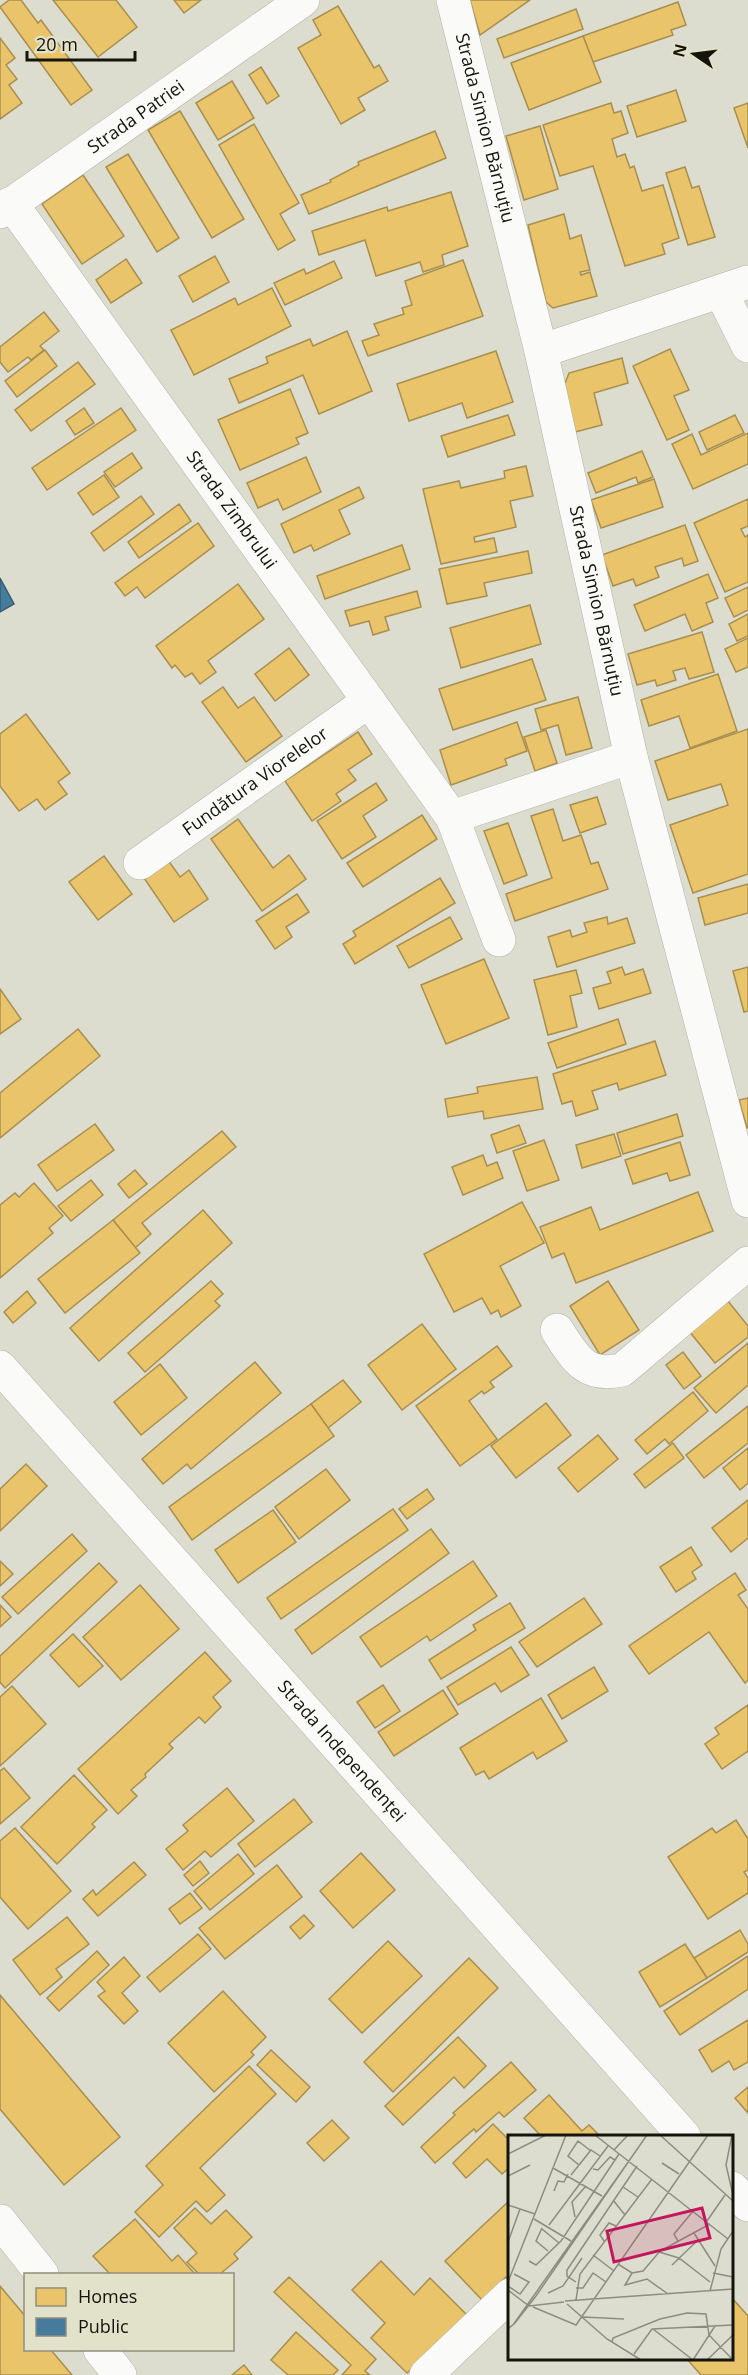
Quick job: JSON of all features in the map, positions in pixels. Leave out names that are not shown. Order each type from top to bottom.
[{"type":"street","name":"Strada Patriei","points":[[5,208],[303,0]]},
{"type":"street","name":"Strada Simion Bărnuțiu","points":[[453,0],[541,351],[631,757],[748,1201]]},
{"type":"street","name":"Strada Zimbrului","points":[[5,208],[452,817],[499,940]]},
{"type":"street","points":[[541,351],[734,287],[748,346]]},
{"type":"street","name":"Fundătura Viorelelor","points":[[140,862],[369,701]]},
{"type":"street","points":[[452,817],[631,757]]},
{"type":"street","points":[[557,1330],[577,1360],[605,1374],[622,1370],[748,1263]]},
{"type":"street","name":"Strada Independenței","points":[[0,1367],[679,2135]]},
{"type":"street","points":[[733,2189],[748,2205]]},
{"type":"street","points":[[0,2221],[41,2273]]},
{"type":"street","points":[[426,2375],[508,2297]]},
{"type":"street","points":[[102,2351],[120,2375]]},
{"type":"building: Homes","points":[[9,0],[21,0],[38,23],[41,20],[92,90],[71,105],[0,7]]},
{"type":"building: Homes","points":[[53,0],[116,0],[137,27],[98,57]]},
{"type":"building: Homes","points":[[174,0],[201,0],[184,13]]},
{"type":"building: Homes","points":[[470,0],[530,0],[480,35]]},
{"type":"building: Homes","points":[[678,2],[686,25],[671,30],[673,35],[593,62],[583,36]]},
{"type":"building: Homes","points":[[338,6],[374,68],[379,65],[388,81],[358,98],[365,110],[341,124],[298,48],[321,35],[313,20]]},
{"type":"building: Homes","points":[[576,9],[583,29],[504,58],[497,39]]},
{"type":"building: Homes","points":[[583,36],[601,82],[529,110],[511,63]]},
{"type":"building: Homes","points":[[0,38],[15,58],[6,65],[17,79],[9,85],[22,103],[0,119]]},
{"type":"building: Homes","points":[[261,67],[279,96],[267,104],[249,75]]},
{"type":"building: Homes","points":[[232,81],[254,118],[218,140],[196,103]]},
{"type":"building: Homes","points":[[676,90],[686,121],[637,137],[627,106]]},
{"type":"building: Homes","points":[[611,103],[614,113],[621,111],[628,133],[612,139],[617,157],[625,154],[630,168],[634,166],[642,191],[663,185],[679,238],[662,244],[665,254],[625,266],[593,166],[560,176],[543,125]]},
{"type":"building: Homes","points":[[748,103],[748,148],[734,108]]},
{"type":"building: Homes","points":[[180,111],[244,219],[212,238],[148,130]]},
{"type":"building: Homes","points":[[254,124],[299,203],[280,214],[295,240],[278,250],[219,145]]},
{"type":"building: Homes","points":[[540,126],[558,189],[524,200],[506,136]]},
{"type":"building: Homes","points":[[435,131],[446,158],[309,214],[301,195],[331,182],[330,180],[359,165],[358,162]]},
{"type":"building: Homes","points":[[128,154],[179,238],[157,252],[106,167]]},
{"type":"building: Homes","points":[[685,167],[692,188],[699,186],[715,237],[688,245],[666,173]]},
{"type":"building: Homes","points":[[83,175],[124,236],[82,264],[42,204]]},
{"type":"building: Homes","points":[[451,192],[468,246],[442,255],[444,265],[423,272],[420,262],[376,276],[365,240],[319,255],[312,231],[387,207],[388,211]]},
{"type":"building: Homes","points":[[564,214],[570,239],[581,235],[590,270],[580,272],[581,275],[590,272],[597,296],[553,308],[546,302],[528,225]]},
{"type":"building: Homes","points":[[215,256],[229,282],[193,302],[179,276]]},
{"type":"building: Homes","points":[[126,259],[142,283],[111,303],[96,280]]},
{"type":"building: Homes","points":[[463,260],[483,316],[368,356],[362,341],[379,335],[374,324],[404,314],[402,308],[412,305],[405,281]]},
{"type":"building: Homes","points":[[334,261],[342,278],[285,305],[274,283],[304,269],[306,274]]},
{"type":"building: Homes","points":[[272,288],[291,326],[194,375],[171,330],[235,298],[238,305]]},
{"type":"building: Homes","points":[[44,312],[59,331],[40,346],[44,350],[31,360],[28,357],[8,372],[0,362],[0,347]]},
{"type":"building: Homes","points":[[347,331],[372,391],[319,414],[303,375],[239,403],[229,379],[268,363],[266,357],[310,339],[313,346]]},
{"type":"building: Homes","points":[[670,349],[689,390],[674,396],[689,430],[667,440],[633,366]]},
{"type":"building: Homes","points":[[45,350],[57,366],[17,397],[5,381]]},
{"type":"building: Homes","points":[[496,351],[513,402],[467,418],[462,403],[409,421],[397,384]]},
{"type":"building: Homes","points":[[622,358],[628,383],[594,393],[602,425],[575,432],[564,386],[569,373]]},
{"type":"building: Homes","points":[[78,362],[95,384],[31,431],[15,410]]},
{"type":"building: Homes","points":[[290,389],[308,433],[296,438],[299,444],[240,470],[218,420]]},
{"type":"building: Homes","points":[[84,408],[94,423],[75,435],[66,421]]},
{"type":"building: Homes","points":[[121,408],[136,430],[47,490],[32,468]]},
{"type":"building: Homes","points":[[508,415],[515,435],[448,457],[441,436]]},
{"type":"building: Homes","points":[[735,415],[744,433],[707,450],[699,432]]},
{"type":"building: Homes","points":[[748,433],[748,464],[693,489],[672,444],[692,434],[701,455]]},
{"type":"building: Homes","points":[[642,451],[653,477],[638,483],[636,477],[596,493],[588,473]]},
{"type":"building: Homes","points":[[132,453],[142,468],[115,487],[104,472]]},
{"type":"building: Homes","points":[[306,457],[321,492],[283,510],[278,499],[258,508],[247,483]]},
{"type":"building: Homes","points":[[526,466],[533,496],[510,501],[516,527],[474,537],[475,542],[494,538],[497,552],[441,564],[423,489],[459,481],[461,488],[505,478],[504,471]]},
{"type":"building: Homes","points":[[104,475],[119,497],[93,515],[78,493]]},
{"type":"building: Homes","points":[[654,479],[663,507],[601,528],[591,500]]},
{"type":"building: Homes","points":[[359,487],[364,498],[339,510],[350,534],[314,551],[311,545],[294,553],[281,524]]},
{"type":"building: Homes","points":[[141,496],[154,514],[104,551],[91,533]]},
{"type":"building: Homes","points":[[748,499],[748,526],[741,529],[745,537],[748,535],[748,582],[725,592],[694,523]]},
{"type":"building: Homes","points":[[179,504],[191,521],[139,558],[128,542]]},
{"type":"building: Homes","points":[[198,523],[214,546],[145,598],[137,587],[125,596],[115,583]]},
{"type":"building: Homes","points":[[685,525],[698,561],[684,566],[682,558],[655,567],[659,577],[636,586],[633,579],[613,586],[602,555]]},
{"type":"building: Homes","points":[[402,545],[410,569],[325,599],[317,576]]},
{"type":"building: Homes","points":[[528,551],[532,573],[484,583],[487,596],[447,604],[439,569]]},
{"type":"building: Homes","points":[[708,574],[718,598],[706,603],[713,622],[692,631],[685,614],[645,631],[634,605]]},
{"type":"building: Homes","points":[[238,584],[264,619],[208,661],[216,672],[200,684],[192,673],[185,677],[175,665],[172,668],[156,646]]},
{"type":"building: Homes","points":[[748,587],[748,610],[734,617],[725,598]]},
{"type":"building: Homes","points":[[417,591],[421,607],[385,617],[389,630],[373,635],[369,621],[350,626],[345,611]]},
{"type":"building: Homes","points":[[530,605],[541,644],[461,668],[450,628]]},
{"type":"building: Homes","points":[[748,614],[748,636],[737,641],[729,624]]},
{"type":"building: Homes","points":[[702,632],[714,672],[689,679],[685,668],[673,671],[676,680],[657,686],[655,680],[637,685],[628,654]]},
{"type":"building: Homes","points":[[748,638],[748,667],[736,672],[725,649]]},
{"type":"building: Homes","points":[[289,648],[309,675],[275,701],[255,674]]},
{"type":"building: Homes","points":[[532,659],[546,700],[453,730],[439,689]]},
{"type":"building: Homes","points":[[718,674],[737,731],[690,748],[679,716],[649,726],[641,700]]},
{"type":"building: Homes","points":[[223,687],[238,708],[254,697],[282,736],[246,762],[202,702]]},
{"type":"building: Homes","points":[[578,697],[592,748],[566,755],[558,725],[541,730],[535,709]]},
{"type":"building: Homes","points":[[26,714],[70,773],[58,782],[67,794],[45,810],[37,799],[19,811],[0,786],[0,734]]},
{"type":"building: Homes","points":[[517,722],[527,751],[505,759],[507,765],[451,785],[440,750]]},
{"type":"building: Homes","points":[[748,729],[748,874],[693,893],[670,825],[728,805],[721,784],[668,800],[655,761]]},
{"type":"building: Homes","points":[[546,730],[557,763],[535,771],[524,737]]},
{"type":"building: Homes","points":[[358,732],[372,754],[348,770],[356,780],[336,794],[341,801],[312,821],[285,781]]},
{"type":"building: Homes","points":[[376,783],[387,800],[363,816],[376,837],[342,859],[317,821]]},
{"type":"building: Homes","points":[[597,797],[606,824],[580,833],[570,805]]},
{"type":"building: Homes","points":[[553,809],[563,841],[581,835],[591,864],[598,862],[608,889],[515,921],[506,894],[552,878],[531,816]]},
{"type":"building: Homes","points":[[422,815],[437,839],[363,887],[347,863]]},
{"type":"building: Homes","points":[[238,819],[273,868],[289,855],[306,879],[262,911],[211,839]]},
{"type":"building: Homes","points":[[508,823],[527,875],[504,884],[484,831]]},
{"type":"building: Homes","points":[[104,856],[132,894],[98,920],[69,882]]},
{"type":"building: Homes","points":[[168,860],[180,877],[189,870],[208,899],[174,922],[144,878]]},
{"type":"building: Homes","points":[[440,878],[455,903],[355,964],[343,944],[356,936],[353,931]]},
{"type":"building: Homes","points":[[748,884],[748,913],[705,925],[698,898]]},
{"type":"building: Homes","points":[[297,894],[309,912],[286,927],[292,937],[275,949],[256,921]]},
{"type":"building: Homes","points":[[450,917],[462,939],[409,968],[397,946]]},
{"type":"building: Homes","points":[[607,917],[608,924],[627,918],[635,943],[557,967],[548,937],[570,930],[572,937],[587,932],[584,923]]},
{"type":"building: Homes","points":[[484,959],[509,1018],[446,1044],[421,985]]},
{"type":"building: Homes","points":[[622,967],[625,975],[643,969],[651,993],[599,1009],[593,988],[611,983],[607,972]]},
{"type":"building: Homes","points":[[748,967],[748,1011],[744,1012],[733,971]]},
{"type":"building: Homes","points":[[576,970],[582,993],[570,996],[577,1027],[548,1035],[534,980]]},
{"type":"building: Homes","points":[[0,989],[21,1019],[0,1034]]},
{"type":"building: Homes","points":[[618,1019],[626,1044],[557,1068],[548,1043]]},
{"type":"building: Homes","points":[[78,1029],[100,1056],[0,1138],[0,1093]]},
{"type":"building: Homes","points":[[655,1041],[666,1075],[619,1090],[617,1083],[592,1091],[598,1109],[576,1116],[572,1101],[562,1104],[553,1074]]},
{"type":"building: Homes","points":[[537,1077],[543,1109],[484,1119],[483,1111],[448,1117],[445,1099],[478,1093],[477,1087]]},
{"type":"building: Homes","points":[[748,1098],[748,1128],[747,1128],[739,1100]]},
{"type":"building: Homes","points":[[677,1114],[683,1136],[623,1154],[617,1133]]},
{"type":"building: Homes","points":[[95,1124],[114,1150],[57,1191],[38,1165]]},
{"type":"building: Homes","points":[[519,1125],[526,1143],[497,1153],[491,1135]]},
{"type":"building: Homes","points":[[222,1131],[236,1147],[142,1223],[151,1234],[135,1248],[113,1220]]},
{"type":"building: Homes","points":[[614,1134],[621,1156],[582,1168],[576,1145]]},
{"type":"building: Homes","points":[[544,1140],[559,1180],[527,1191],[513,1151]]},
{"type":"building: Homes","points":[[680,1142],[690,1175],[670,1181],[667,1173],[633,1184],[625,1160]]},
{"type":"building: Homes","points":[[483,1155],[487,1166],[497,1162],[503,1178],[463,1195],[452,1167]]},
{"type":"building: Homes","points":[[135,1170],[147,1184],[129,1198],[118,1184]]},
{"type":"building: Homes","points":[[91,1180],[103,1195],[71,1221],[58,1206]]},
{"type":"building: Homes","points":[[34,1183],[63,1216],[49,1228],[53,1233],[0,1278],[0,1205],[15,1193],[19,1197]]},
{"type":"building: Homes","points":[[698,1192],[713,1231],[576,1283],[564,1253],[552,1258],[540,1227],[591,1207],[600,1230]]},
{"type":"building: Homes","points":[[522,1202],[544,1243],[500,1266],[521,1306],[501,1317],[498,1310],[491,1314],[482,1298],[454,1312],[424,1254]]},
{"type":"building: Homes","points":[[203,1210],[232,1243],[99,1361],[70,1328]]},
{"type":"building: Homes","points":[[113,1220],[140,1253],[65,1313],[38,1279]]},
{"type":"building: Homes","points":[[211,1281],[223,1294],[215,1301],[220,1306],[145,1372],[128,1353]]},
{"type":"building: Homes","points":[[608,1281],[639,1330],[600,1355],[570,1306]]},
{"type":"building: Homes","points":[[27,1291],[36,1303],[13,1323],[4,1312]]},
{"type":"building: Homes","points":[[728,1301],[748,1326],[748,1337],[715,1363],[689,1331]]},
{"type":"building: Homes","points":[[422,1324],[456,1369],[402,1410],[368,1365]]},
{"type":"building: Homes","points":[[748,1343],[748,1385],[716,1413],[694,1388]]},
{"type":"building: Homes","points":[[497,1346],[512,1366],[490,1382],[494,1387],[484,1394],[482,1391],[469,1401],[497,1439],[460,1466],[416,1406]]},
{"type":"building: Homes","points":[[683,1352],[701,1376],[684,1389],[666,1365]]},
{"type":"building: Homes","points":[[255,1362],[281,1393],[191,1469],[187,1464],[163,1484],[142,1459]]},
{"type":"building: Homes","points":[[160,1364],[187,1398],[141,1435],[114,1402]]},
{"type":"building: Homes","points":[[343,1380],[361,1402],[328,1428],[311,1404]]},
{"type":"building: Homes","points":[[693,1392],[708,1411],[669,1444],[665,1439],[647,1454],[635,1440]]},
{"type":"building: Homes","points":[[546,1403],[571,1435],[516,1478],[491,1446]]},
{"type":"building: Homes","points":[[311,1404],[334,1436],[192,1540],[169,1507]]},
{"type":"building: Homes","points":[[748,1406],[748,1443],[704,1478],[686,1455]]},
{"type":"building: Homes","points":[[598,1435],[618,1459],[578,1492],[558,1468]]},
{"type":"building: Homes","points":[[673,1443],[684,1458],[645,1488],[634,1474]]},
{"type":"building: Homes","points":[[748,1448],[748,1483],[740,1490],[723,1468]]},
{"type":"building: Homes","points":[[26,1464],[47,1486],[0,1531],[0,1489]]},
{"type":"building: Homes","points":[[326,1469],[350,1500],[299,1539],[275,1507]]},
{"type":"building: Homes","points":[[427,1489],[434,1499],[407,1519],[399,1509]]},
{"type":"building: Homes","points":[[748,1500],[748,1538],[731,1552],[712,1528]]},
{"type":"building: Homes","points":[[393,1509],[408,1530],[281,1619],[267,1598]]},
{"type":"building: Homes","points":[[273,1510],[296,1542],[238,1583],[215,1550]]},
{"type":"building: Homes","points":[[431,1529],[449,1553],[312,1654],[295,1630]]},
{"type":"building: Homes","points":[[72,1534],[87,1551],[18,1614],[2,1597]]},
{"type":"building: Homes","points":[[691,1547],[702,1565],[692,1572],[696,1579],[676,1592],[660,1567]]},
{"type":"building: Homes","points":[[0,1561],[13,1574],[0,1586]]},
{"type":"building: Homes","points":[[473,1561],[497,1596],[430,1641],[427,1636],[381,1667],[360,1637]]},
{"type":"building: Homes","points":[[99,1563],[117,1582],[5,1688],[0,1682],[0,1656]]},
{"type":"building: Homes","points":[[735,1573],[746,1590],[738,1595],[748,1609],[748,1680],[745,1683],[709,1632],[649,1674],[629,1646]]},
{"type":"building: Homes","points":[[140,1585],[179,1629],[121,1680],[83,1637]]},
{"type":"building: Homes","points":[[584,1598],[602,1624],[537,1667],[519,1642]]},
{"type":"building: Homes","points":[[510,1603],[525,1628],[441,1679],[429,1660],[476,1630],[473,1625]]},
{"type":"building: Homes","points":[[0,1605],[11,1617],[0,1627]]},
{"type":"building: Homes","points":[[73,1634],[103,1666],[79,1687],[50,1655]]},
{"type":"building: Homes","points":[[511,1647],[529,1675],[501,1692],[495,1683],[458,1705],[447,1687]]},
{"type":"building: Homes","points":[[205,1652],[231,1681],[213,1697],[221,1707],[205,1723],[199,1717],[169,1744],[173,1748],[131,1790],[137,1796],[118,1814],[78,1769]]},
{"type":"building: Homes","points":[[594,1667],[608,1691],[562,1719],[548,1695]]},
{"type":"building: Homes","points":[[383,1685],[400,1711],[375,1728],[357,1702]]},
{"type":"building: Homes","points":[[12,1686],[46,1724],[0,1766],[0,1697]]},
{"type":"building: Homes","points":[[443,1690],[458,1714],[394,1756],[378,1732]]},
{"type":"building: Homes","points":[[541,1698],[567,1741],[537,1759],[533,1752],[489,1779],[484,1771],[476,1775],[460,1748]]},
{"type":"building: Homes","points":[[748,1705],[748,1751],[722,1769],[705,1744],[719,1734],[715,1728]]},
{"type":"building: Homes","points":[[4,1768],[30,1798],[0,1824],[0,1771]]},
{"type":"building: Homes","points":[[74,1775],[107,1810],[92,1824],[95,1827],[57,1864],[21,1827]]},
{"type":"building: Homes","points":[[227,1788],[254,1821],[211,1857],[205,1851],[183,1870],[166,1849],[188,1831],[183,1825]]},
{"type":"building: Homes","points":[[294,1799],[312,1822],[255,1867],[238,1844]]},
{"type":"building: Homes","points":[[736,1820],[748,1839],[748,1870],[744,1872],[748,1878],[748,1893],[708,1919],[668,1857],[712,1828],[716,1833]]},
{"type":"building: Homes","points":[[15,1828],[71,1891],[28,1929],[0,1897],[0,1841]]},
{"type":"building: Homes","points":[[361,1853],[395,1890],[353,1928],[320,1891]]},
{"type":"building: Homes","points":[[238,1854],[254,1874],[210,1910],[194,1891]]},
{"type":"building: Homes","points":[[200,1861],[209,1873],[193,1886],[184,1875]]},
{"type":"building: Homes","points":[[134,1862],[146,1875],[98,1916],[83,1899],[93,1890],[96,1895]]},
{"type":"building: Homes","points":[[277,1865],[302,1897],[225,1959],[199,1928]]},
{"type":"building: Homes","points":[[190,1893],[202,1908],[180,1924],[169,1909]]},
{"type":"building: Homes","points":[[304,1915],[314,1926],[300,1939],[290,1927]]},
{"type":"building: Homes","points":[[67,1917],[89,1944],[56,1969],[62,1977],[40,1995],[13,1960]]},
{"type":"building: Homes","points":[[740,1930],[748,1944],[748,1952],[707,1978],[694,1958]]},
{"type":"building: Homes","points":[[198,1934],[211,1949],[160,1992],[147,1977]]},
{"type":"building: Homes","points":[[388,1941],[422,1976],[362,2033],[329,1999]]},
{"type":"building: Homes","points":[[685,1944],[707,1978],[660,2007],[639,1972]]},
{"type":"building: Homes","points":[[97,1951],[109,1965],[59,2011],[47,1998]]},
{"type":"building: Homes","points":[[748,1956],[748,1989],[680,2035],[664,2011]]},
{"type":"building: Homes","points":[[124,1957],[140,1976],[122,1993],[138,2011],[124,2024],[98,1996],[105,1991],[97,1982]]},
{"type":"building: Homes","points":[[469,1958],[498,1988],[393,2092],[364,2062]]},
{"type":"building: Homes","points":[[223,1991],[266,2037],[251,2052],[254,2055],[214,2092],[168,2043]]},
{"type":"building: Homes","points":[[0,1995],[120,2137],[64,2185],[0,2109]]},
{"type":"building: Homes","points":[[748,2020],[748,2062],[734,2070],[729,2061],[712,2072],[699,2050]]},
{"type":"building: Homes","points":[[458,2037],[486,2066],[464,2088],[454,2077],[403,2125],[385,2106]]},
{"type":"building: Homes","points":[[271,2050],[310,2087],[296,2102],[257,2065]]},
{"type":"building: Homes","points":[[511,2062],[536,2090],[504,2117],[499,2112],[476,2132],[474,2129],[435,2163],[421,2147],[455,2115],[453,2113]]},
{"type":"building: Homes","points":[[249,2066],[276,2094],[200,2168],[225,2195],[207,2212],[196,2201],[159,2237],[135,2212],[163,2185],[146,2166]]},
{"type":"building: Homes","points":[[748,2087],[748,2113],[735,2098]]},
{"type":"building: Homes","points":[[549,2095],[582,2131],[589,2125],[599,2135],[540,2135],[524,2118]]},
{"type":"building: Homes","points":[[332,2120],[349,2138],[324,2161],[307,2143]]},
{"type":"building: Homes","points":[[493,2124],[508,2139],[508,2169],[502,2174],[487,2159],[466,2178],[453,2163]]},
{"type":"building: Homes","points":[[508,2202],[508,2279],[506,2277],[482,2300],[445,2261]]},
{"type":"building: Homes","points":[[195,2208],[211,2224],[226,2210],[252,2237],[234,2254],[238,2259],[221,2273],[198,2273],[187,2262],[197,2253],[174,2228]]},
{"type":"building: Homes","points":[[135,2219],[172,2261],[178,2255],[194,2273],[109,2273],[93,2256]]},
{"type":"building: Homes","points":[[381,2261],[414,2295],[430,2278],[467,2315],[407,2373],[371,2338],[385,2323],[352,2290]]},
{"type":"building: Homes","points":[[289,2277],[376,2359],[365,2371],[370,2375],[342,2375],[351,2365],[274,2292]]},
{"type":"building: Homes","points":[[0,2286],[24,2315],[24,2351],[52,2351],[72,2375],[0,2375]]},
{"type":"building: Homes","points":[[733,2299],[748,2316],[748,2375],[701,2375],[688,2360],[733,2360]]},
{"type":"building: Homes","points":[[296,2332],[338,2370],[333,2375],[288,2375],[271,2360]]},
{"type":"building: Homes","points":[[244,2365],[252,2375],[232,2375]]},
{"type":"building: Public","points":[[0,578],[14,604],[0,612]]}]
